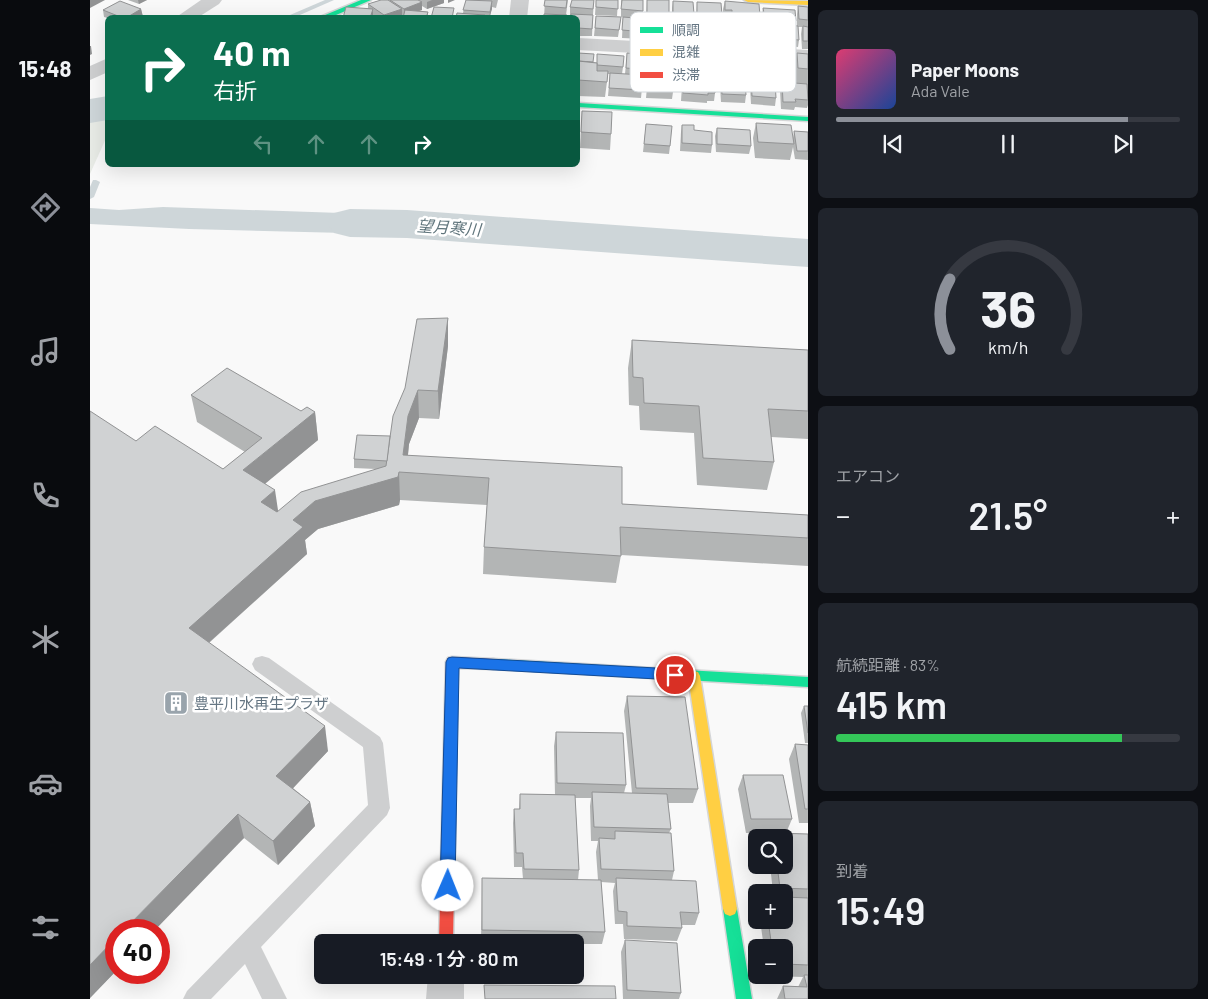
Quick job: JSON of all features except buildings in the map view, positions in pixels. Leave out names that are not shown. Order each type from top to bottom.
[{"type":"street","points":[[189,15],[213,0]]},
{"type":"street","points":[[329,15],[367,0]]},
{"type":"street","points":[[518,15],[520,0]]},
{"type":"street","points":[[748,0],[808,3]]},
{"type":"street","points":[[580,44],[630,47]]},
{"type":"street","points":[[90,75],[105,66]]},
{"type":"street","points":[[90,75],[105,78]]},
{"type":"street","points":[[580,106],[808,119]]},
{"type":"street","points":[[446,934],[452,662],[808,682]]},
{"type":"street","points":[[694,676],[744,999]]},
{"type":"street","points":[[445,999],[446,984]]},
{"type":"lane","points":[[195,999],[379,808],[373,743],[262,664]]},
{"type":"lane","points":[[247,945],[275,999]]},
{"type":"shaded area","points":[[90,117],[105,118],[105,140],[90,174]]},
{"type":"shaded area","points":[[163,207],[428,216],[426,235],[189,229],[90,224],[90,208],[119,210]]},
{"type":"waterway","points":[[294,15],[331,0]]},
{"type":"waterway","points":[[90,111],[105,108]]},
{"type":"waterway","points":[[90,197],[96,182]]},
{"type":"waterway","name":"望月寒川","points":[[350,223],[407,224],[808,253]]},
{"type":"traffic: fast","points":[[329,15],[367,0]]},
{"type":"traffic: fast","points":[[580,105],[808,119]]},
{"type":"traffic: fast","points":[[493,664],[808,682]]},
{"type":"traffic: fast","points":[[730,909],[744,999]]},
{"type":"traffic: slow","points":[[748,0],[808,3]]},
{"type":"traffic: slow","points":[[694,676],[730,909]]},
{"type":"traffic: jam","points":[[446,934],[452,662],[493,664]]},
{"type":"place","name":"豊平川水再生プラザ","points":[[176,703]]},
{"type":"route","points":[[448,886],[452,662],[675,675]]}]
